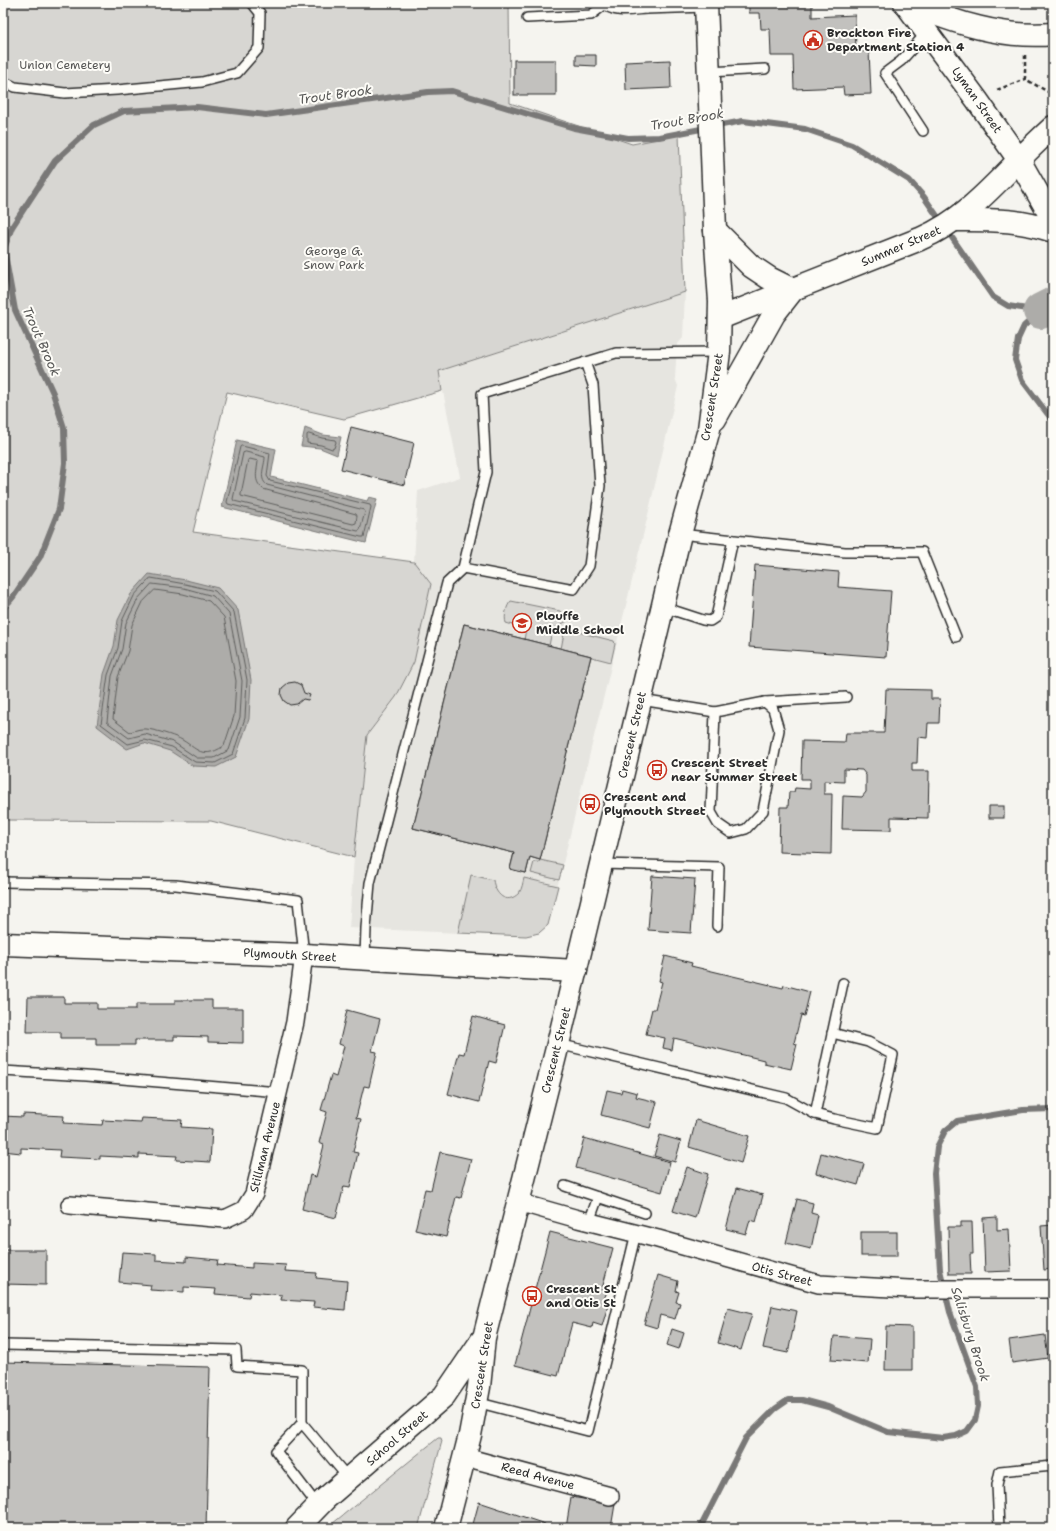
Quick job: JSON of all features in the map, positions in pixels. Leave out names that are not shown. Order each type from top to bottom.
[{"type":"main road","name":"Lyman Street","points":[[906,3],[1019,160],[1053,220]]},
{"type":"main road","points":[[906,3],[945,18],[1005,33],[1038,35],[1053,34]]},
{"type":"main road","name":"Crescent Street","points":[[446,1528],[465,1457],[476,1402],[484,1338],[576,971],[680,534],[709,429],[719,352],[720,318],[714,230],[706,5]]},
{"type":"main road","name":"Summer Street","points":[[720,318],[920,239],[955,220],[994,187],[1053,127]]},
{"type":"main road","points":[[955,220],[1019,221],[1053,230]]},
{"type":"main road","points":[[709,429],[774,314],[793,290],[769,278],[751,266],[714,230]]},
{"type":"main road","name":"Plymouth Street","points":[[3,944],[304,955],[576,971]]},
{"type":"main road","name":"School Street","points":[[297,1528],[318,1506],[444,1396],[484,1338]]},
{"type":"street","name":"Stillman Avenue","points":[[70,1205],[225,1219],[244,1210],[254,1194],[279,1092],[295,1022],[304,955]]},
{"type":"street","name":"Otis Street","points":[[518,1202],[819,1284],[963,1290],[1053,1289]]},
{"type":"street","name":"Reed Avenue","points":[[465,1457],[610,1496]]},
{"type":"lane","points":[[3,81],[15,87],[65,93],[202,82],[237,73],[259,48],[260,13],[252,3]]},
{"type":"lane","points":[[527,18],[592,15],[604,4],[616,11],[646,6],[706,5]]},
{"type":"lane","points":[[923,131],[885,73],[901,61],[927,32]]},
{"type":"lane","points":[[708,72],[765,69]]},
{"type":"lane","points":[[365,958],[366,928],[372,875],[447,583],[463,568],[486,472],[482,394],[616,353],[719,352]]},
{"type":"lane","points":[[463,568],[574,589],[589,566],[600,486],[593,385],[586,362]]},
{"type":"lane","points":[[680,534],[845,552],[922,552],[956,637]]},
{"type":"lane","points":[[663,607],[703,620],[710,621],[716,617],[732,540]]},
{"type":"lane","points":[[641,700],[715,712],[765,702],[846,697]]},
{"type":"lane","points":[[715,712],[711,812],[718,824],[730,832],[746,829],[762,811],[778,730],[773,709],[765,702]]},
{"type":"lane","points":[[602,864],[719,867],[716,926]]},
{"type":"lane","points":[[3,882],[176,885],[298,900],[304,955]]},
{"type":"lane","points":[[815,1114],[843,983]]},
{"type":"lane","points":[[558,1044],[786,1098],[815,1114],[834,1120],[877,1128],[893,1055],[868,1042],[832,1033]]},
{"type":"lane","points":[[3,1071],[86,1076],[279,1092]]},
{"type":"lane","points":[[566,1186],[646,1213]]},
{"type":"lane","points":[[590,1222],[598,1197]]},
{"type":"lane","points":[[476,1402],[588,1431],[636,1234]]},
{"type":"lane","points":[[3,1346],[236,1350],[237,1366],[302,1370],[302,1423],[349,1479]]},
{"type":"lane","points":[[302,1423],[276,1451],[318,1506]]},
{"type":"lane","points":[[999,1528],[997,1485],[1000,1471],[1053,1466]]},
{"type":"path","points":[[1025,49],[1025,79]]},
{"type":"path","points":[[997,90],[1025,79]]},
{"type":"path","points":[[1025,79],[1052,94]]},
{"type":"shaded area","name":"Plouffe Middle School","points":[[685,292],[683,338],[677,345],[675,378],[678,386],[548,925],[539,933],[526,936],[349,928],[354,857],[367,735],[396,697],[414,662],[431,584],[414,562],[418,491],[460,477],[439,371]]},
{"type":"green space","name":"George G. Snow Park","points":[[3,3],[509,3],[510,103],[632,144],[679,135],[685,292],[439,371],[442,391],[344,419],[227,392],[193,532],[414,562],[431,584],[414,662],[396,697],[367,735],[354,857],[211,821],[3,820]]},
{"type":"green space","points":[[511,601],[560,611],[567,621],[552,630],[549,646],[524,640],[526,629],[506,623],[506,612]]},
{"type":"green space","points":[[570,630],[614,641],[615,644],[611,662],[561,649],[564,633]]},
{"type":"green space","points":[[540,860],[563,865],[559,880],[531,873],[534,862],[539,862]]},
{"type":"green space","points":[[471,875],[493,880],[496,890],[502,897],[506,898],[514,897],[519,893],[522,888],[524,878],[558,886],[548,925],[539,933],[526,936],[458,933]]},
{"type":"green space","points":[[438,1438],[441,1438],[442,1441],[418,1528],[327,1528]]},
{"type":"water","points":[[305,428],[323,435],[341,437],[337,455],[320,448],[301,446]]},
{"type":"water","points":[[237,440],[276,449],[271,477],[367,501],[369,497],[377,499],[366,543],[222,507]]},
{"type":"water","points":[[149,574],[186,580],[218,588],[238,610],[251,680],[249,719],[236,757],[216,767],[193,766],[170,751],[144,743],[127,749],[97,726],[104,674],[114,646],[118,620],[131,594]]},
{"type":"building","points":[[509,3],[566,3],[566,4],[509,6]]},
{"type":"building","name":"Brockton Fire Department Station 4","points":[[749,3],[812,3],[812,17],[855,15],[856,52],[869,51],[871,94],[844,95],[843,87],[794,89],[793,56],[771,56],[770,29],[761,29],[760,13],[749,13]]},
{"type":"building","points":[[576,55],[596,55],[596,66],[576,65]]},
{"type":"building","points":[[514,60],[556,60],[556,95],[514,95]]},
{"type":"building","points":[[670,60],[671,88],[626,90],[625,62]]},
{"type":"building","points":[[351,427],[414,443],[404,485],[341,469]]},
{"type":"building","points":[[755,565],[839,572],[838,587],[891,591],[886,657],[749,647]]},
{"type":"building","points":[[464,624],[591,656],[540,860],[530,857],[526,873],[510,869],[514,853],[413,828]]},
{"type":"building","points":[[464,624],[591,656],[540,860],[530,857],[526,873],[510,869],[514,853],[413,828]]},
{"type":"building","points":[[295,682],[301,685],[304,693],[310,695],[308,700],[303,699],[297,704],[290,705],[284,701],[281,695],[282,688],[288,683]]},
{"type":"building","points":[[886,689],[931,690],[931,699],[940,699],[939,723],[928,723],[927,738],[918,737],[917,763],[912,763],[912,771],[929,771],[928,818],[891,817],[891,830],[842,829],[843,796],[862,797],[866,792],[866,775],[862,770],[844,769],[844,782],[824,781],[824,794],[832,794],[831,854],[779,852],[780,807],[788,807],[789,792],[794,792],[795,788],[810,789],[810,779],[801,779],[802,741],[845,742],[846,733],[884,733]]},
{"type":"building","points":[[989,806],[1004,806],[1004,818],[989,818]]},
{"type":"building","points":[[652,876],[695,879],[691,933],[648,930]]},
{"type":"building","points":[[665,956],[692,963],[691,966],[783,988],[784,985],[810,992],[804,1016],[801,1015],[794,1043],[797,1044],[791,1069],[764,1063],[764,1060],[674,1038],[672,1050],[663,1048],[665,1038],[646,1034],[652,1009],[655,1009],[662,982],[659,981]]},
{"type":"building","points":[[3,995],[5,995],[5,1040],[3,1040]]},
{"type":"building","points":[[28,997],[64,997],[64,1003],[97,1003],[97,1009],[136,1009],[136,1004],[175,1004],[175,1000],[212,1000],[212,1008],[243,1008],[243,1043],[208,1042],[208,1037],[174,1036],[174,1040],[135,1040],[135,1045],[96,1045],[96,1038],[61,1038],[61,1032],[27,1032]]},
{"type":"building","points":[[347,1010],[380,1019],[372,1051],[377,1052],[369,1087],[364,1086],[356,1118],[361,1119],[353,1152],[358,1153],[350,1187],[344,1186],[336,1218],[302,1209],[310,1175],[316,1177],[324,1145],[319,1143],[327,1112],[321,1110],[331,1075],[336,1077],[344,1046],[339,1044]]},
{"type":"building","points":[[473,1016],[505,1025],[496,1063],[489,1061],[479,1102],[448,1094],[459,1053],[464,1054]]},
{"type":"building","points":[[622,1089],[637,1093],[636,1097],[657,1102],[650,1128],[601,1115],[607,1090],[621,1093]]},
{"type":"building","points":[[23,1114],[64,1116],[63,1123],[102,1125],[103,1120],[141,1122],[142,1118],[182,1120],[181,1127],[212,1129],[210,1162],[176,1160],[177,1156],[139,1154],[139,1158],[100,1156],[100,1159],[59,1157],[60,1150],[21,1148],[21,1153],[3,1151],[3,1116],[23,1117]]},
{"type":"building","points":[[696,1120],[749,1136],[741,1163],[689,1147]]},
{"type":"building","points":[[660,1135],[681,1141],[675,1162],[654,1156]]},
{"type":"building","points":[[584,1138],[670,1162],[662,1192],[576,1168]]},
{"type":"building","points":[[440,1152],[471,1159],[461,1198],[456,1197],[446,1237],[415,1230],[425,1189],[431,1190]]},
{"type":"building","points":[[821,1153],[864,1164],[858,1185],[816,1173]]},
{"type":"building","points":[[687,1167],[708,1174],[695,1218],[673,1211]]},
{"type":"building","points":[[737,1188],[763,1195],[756,1222],[750,1220],[746,1234],[726,1229]]},
{"type":"building","points":[[797,1199],[813,1203],[811,1213],[818,1215],[811,1249],[786,1243]]},
{"type":"building","points":[[997,1217],[997,1230],[1009,1229],[1011,1271],[985,1272],[983,1218]]},
{"type":"building","points":[[961,1222],[972,1222],[973,1254],[970,1254],[971,1274],[949,1274],[948,1227],[961,1227]]},
{"type":"building","points":[[1053,1225],[1053,1269],[1044,1270],[1041,1226]]},
{"type":"building","points":[[550,1232],[613,1248],[602,1289],[607,1291],[604,1300],[609,1302],[602,1326],[593,1323],[592,1328],[572,1323],[558,1376],[515,1365]]},
{"type":"building","points":[[861,1232],[897,1232],[897,1256],[861,1256]]},
{"type":"building","points":[[3,1250],[46,1250],[46,1285],[3,1284]]},
{"type":"building","points":[[122,1252],[156,1254],[156,1260],[186,1262],[186,1257],[218,1260],[217,1265],[252,1268],[252,1263],[286,1265],[285,1271],[317,1273],[316,1278],[347,1281],[345,1310],[313,1307],[314,1302],[281,1300],[282,1295],[250,1292],[249,1297],[215,1294],[216,1289],[184,1287],[184,1292],[150,1290],[151,1285],[119,1282]]},
{"type":"building","points":[[658,1275],[678,1281],[676,1291],[679,1292],[676,1302],[680,1303],[675,1319],[660,1315],[657,1328],[644,1324]]},
{"type":"building","points":[[772,1306],[797,1311],[788,1353],[763,1348]]},
{"type":"building","points":[[728,1308],[752,1314],[741,1350],[718,1343]]},
{"type":"building","points":[[886,1326],[912,1327],[912,1370],[885,1370]]},
{"type":"building","points":[[672,1329],[684,1333],[679,1349],[667,1345]]},
{"type":"building","points":[[1045,1335],[1048,1358],[1012,1363],[1009,1340]]},
{"type":"building","points":[[834,1336],[870,1339],[868,1363],[831,1360]]},
{"type":"building","points":[[3,1362],[210,1367],[206,1528],[3,1527]]},
{"type":"building","points":[[571,1497],[615,1504],[611,1528],[566,1528]]},
{"type":"building","points":[[479,1502],[545,1524],[544,1528],[472,1528]]},
{"type":"building","points":[[934,1525],[978,1526],[978,1528],[934,1528]]},
{"type":"waterway","name":"Trout Brook","points":[[3,609],[40,557],[59,509],[65,463],[64,428],[53,393],[15,310],[4,249],[12,227],[55,161],[94,125],[124,111],[197,107],[266,115],[428,92],[452,91],[574,128],[628,138],[659,137],[743,121],[805,129],[852,145],[909,180],[924,197],[993,297],[1008,306],[1041,311]]},
{"type":"waterway","points":[[1041,311],[1053,305]]},
{"type":"waterway","name":"Salisbury Brook","points":[[1041,311],[1024,326],[1018,339],[1015,360],[1022,380],[1053,421]]},
{"type":"waterway","name":"Salisbury Brook","points":[[700,1528],[746,1438],[775,1409],[788,1400],[802,1400],[828,1407],[888,1432],[943,1438],[956,1436],[967,1431],[975,1420],[978,1406],[977,1387],[950,1312],[940,1270],[934,1173],[937,1147],[945,1131],[957,1121],[1023,1110],[1053,1109]]},
{"type":"place","name":"Brockton Fire Department Station 4","points":[[813,40]]},
{"type":"place","name":"Plouffe Middle School","points":[[522,623]]},
{"type":"place","name":"Crescent Street near Summer Street","points":[[657,770]]},
{"type":"place","name":"Crescent and Plymouth Street","points":[[590,804]]},
{"type":"place","name":"Crescent St and Otis St","points":[[532,1296]]},
{"type":"park label","name":"Union Cemetery","points":[[65,65]]}]
